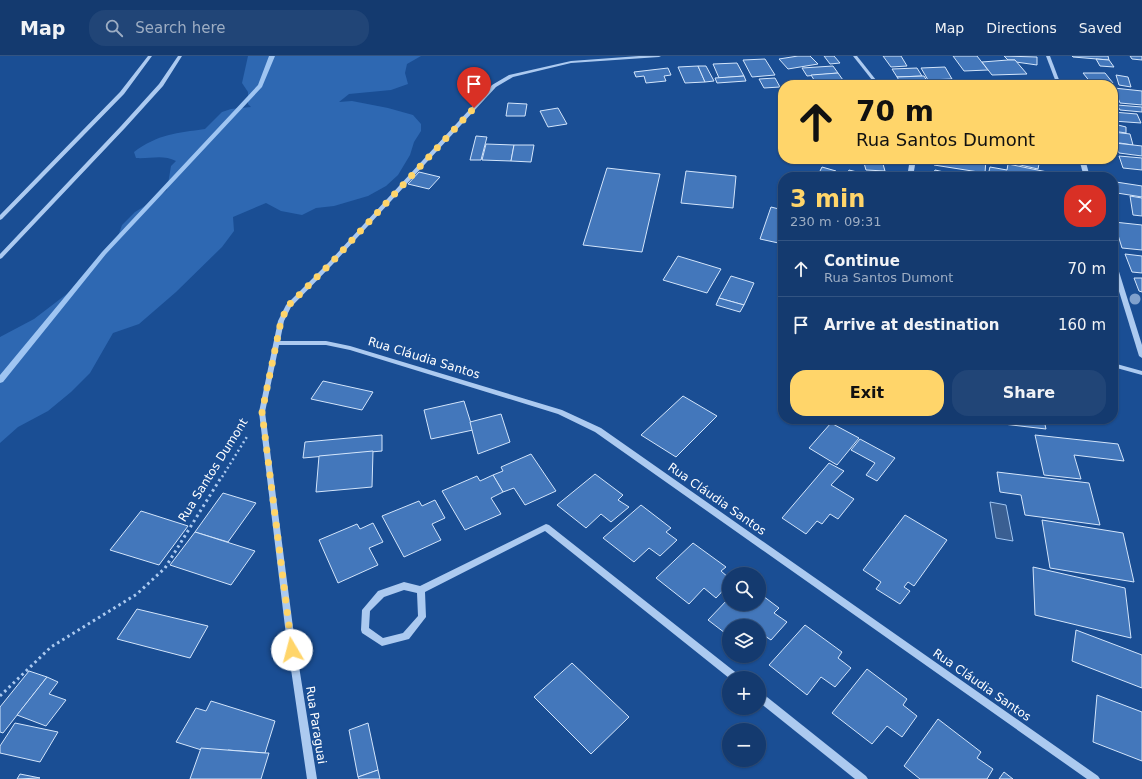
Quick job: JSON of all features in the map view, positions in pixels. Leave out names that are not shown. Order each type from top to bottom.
[{"type":"street","points":[[0,218],[122,92],[150,56]]},
{"type":"street","points":[[0,257],[123,127],[160,84],[180,56]]},
{"type":"street","name":"Rua Santos Dumont","points":[[262,412],[278,343],[281,321],[288,306],[331,263],[494,86],[511,76],[572,62],[659,56]]},
{"type":"street","points":[[855,56],[874,80]]},
{"type":"street","points":[[1048,56],[1057,80]]},
{"type":"street","points":[[1118,278],[1142,356]]},
{"type":"street","name":"Rua Cláudia Santos","points":[[278,343],[326,343],[350,348],[560,412],[598,430],[1095,779]]},
{"type":"street","points":[[1118,366],[1142,373]]},
{"type":"street","name":"Rua Paraguai","points":[[262,412],[290,635],[312,779]]},
{"type":"street","points":[[421,590],[422,617],[406,636],[382,642],[365,630],[366,610],[380,594],[404,586],[421,590],[546,527],[727,671]]},
{"type":"street","points":[[766,702],[863,779]]},
{"type":"path","name":"Rua Santos Dumont","points":[[0,696],[51,647],[136,594],[165,568],[262,412]]},
{"type":"shaded area","points":[[248,56],[421,56],[407,64],[405,73],[408,84],[391,90],[349,94],[339,102],[352,101],[388,108],[413,115],[421,124],[421,131],[414,142],[410,155],[398,175],[386,186],[368,196],[334,206],[316,208],[302,215],[281,211],[266,203],[233,217],[234,231],[222,247],[176,292],[139,324],[113,333],[90,373],[71,392],[48,411],[18,427],[0,443],[0,337],[34,319],[72,290],[117,239],[122,225],[135,212],[167,190],[171,166],[176,161],[161,157],[136,158],[134,152],[151,141],[168,135],[205,129],[222,112],[231,109],[251,107],[248,104],[248,92],[242,83]]},
{"type":"shaded area","points":[[990,502],[1006,505],[1013,541],[996,538]]},
{"type":"building","points":[[810,56],[818,64],[788,69],[779,59]]},
{"type":"building","points":[[824,56],[834,56],[840,63],[830,64]]},
{"type":"building","points":[[883,56],[901,56],[907,66],[891,67]]},
{"type":"building","points":[[953,56],[977,56],[988,70],[964,71]]},
{"type":"building","points":[[1004,56],[1037,57],[1037,65],[1008,60]]},
{"type":"building","points":[[1072,56],[1108,56],[1109,60],[1073,57]]},
{"type":"building","points":[[1130,56],[1142,56],[1142,60],[1132,59]]},
{"type":"building","points":[[765,59],[775,75],[752,77],[743,60]]},
{"type":"building","points":[[1096,59],[1109,60],[1114,67],[1100,66]]},
{"type":"building","points":[[1015,60],[1027,74],[992,75],[982,62]]},
{"type":"building","points":[[737,63],[744,76],[719,78],[713,64]]},
{"type":"building","points":[[698,66],[705,82],[685,83],[678,67]]},
{"type":"building","points":[[698,66],[706,66],[714,81],[705,82]]},
{"type":"building","points":[[833,66],[838,73],[807,76],[802,68]]},
{"type":"building","points":[[945,67],[952,79],[928,80],[921,68]]},
{"type":"building","points":[[668,68],[671,75],[664,76],[666,81],[646,83],[644,76],[636,77],[634,72]]},
{"type":"building","points":[[917,68],[922,76],[897,77],[892,69]]},
{"type":"building","points":[[838,73],[843,80],[814,80],[811,75]]},
{"type":"building","points":[[1083,73],[1105,73],[1111,80],[1089,80]]},
{"type":"building","points":[[1116,75],[1128,77],[1131,87],[1119,85]]},
{"type":"building","points":[[744,76],[746,81],[717,83],[715,78]]},
{"type":"building","points":[[924,76],[926,80],[899,80],[897,77]]},
{"type":"building","points":[[775,78],[778,87],[764,88],[759,79]]},
{"type":"building","points":[[1118,88],[1142,91],[1142,105],[1120,103],[1118,98]]},
{"type":"building","points":[[508,103],[527,104],[525,116],[506,116]]},
{"type":"building","points":[[1118,105],[1142,107],[1142,112],[1120,110]]},
{"type":"building","points":[[558,108],[567,124],[548,127],[540,111]]},
{"type":"building","points":[[1118,112],[1137,114],[1141,123],[1118,121]]},
{"type":"building","points":[[1118,125],[1126,127],[1126,133],[1118,132]]},
{"type":"building","points":[[1118,133],[1130,134],[1133,145],[1118,143]]},
{"type":"building","points":[[476,136],[487,137],[481,160],[470,160]]},
{"type":"building","points":[[1118,143],[1142,146],[1142,156],[1119,153]]},
{"type":"building","points":[[486,144],[514,145],[511,161],[482,160]]},
{"type":"building","points":[[514,145],[534,145],[531,162],[511,161]]},
{"type":"building","points":[[1119,156],[1142,158],[1142,170],[1123,168]]},
{"type":"building","points":[[864,164],[883,164],[885,171],[866,170]]},
{"type":"building","points":[[934,164],[986,164],[985,172]]},
{"type":"building","points":[[1008,164],[1047,172],[989,172],[990,167],[1007,170]]},
{"type":"building","points":[[1016,164],[1039,164],[1038,169]]},
{"type":"building","points":[[822,167],[836,171],[836,172],[820,172]]},
{"type":"building","points":[[607,168],[660,174],[642,252],[583,245]]},
{"type":"building","points":[[686,171],[736,176],[733,208],[681,203]]},
{"type":"building","points":[[419,172],[440,177],[429,189],[408,184]]},
{"type":"building","points":[[1118,182],[1142,186],[1142,197],[1118,193]]},
{"type":"building","points":[[1130,196],[1142,198],[1142,216],[1133,215]]},
{"type":"building","points":[[771,207],[778,209],[778,243],[760,239]]},
{"type":"building","points":[[1118,222],[1142,225],[1142,250],[1122,248],[1118,235]]},
{"type":"building","points":[[1125,254],[1142,256],[1142,273],[1132,272]]},
{"type":"building","points":[[678,256],[721,269],[707,293],[663,280]]},
{"type":"building","points":[[731,276],[754,283],[744,305],[719,298]]},
{"type":"building","points":[[1134,278],[1142,278],[1142,292],[1139,291]]},
{"type":"building","points":[[719,298],[744,305],[740,312],[716,305]]},
{"type":"building","points":[[323,381],[373,392],[362,410],[311,399]]},
{"type":"building","points":[[683,396],[717,416],[676,457],[641,435]]},
{"type":"building","points":[[464,401],[473,430],[431,439],[424,410]]},
{"type":"building","points":[[501,414],[510,442],[478,454],[470,422]]},
{"type":"building","points":[[830,424],[859,438],[837,465],[809,448]]},
{"type":"building","points":[[1003,424],[1045,424],[1046,429]]},
{"type":"building","points":[[382,435],[382,451],[303,458],[305,442]]},
{"type":"building","points":[[1035,435],[1118,444],[1124,461],[1074,455],[1081,479],[1044,475]]},
{"type":"building","points":[[860,439],[895,458],[877,481],[866,475],[875,463],[851,450]]},
{"type":"building","points":[[373,451],[372,487],[316,492],[319,456]]},
{"type":"building","points":[[531,454],[556,491],[525,505],[514,488],[503,492],[493,475],[503,471],[501,467]]},
{"type":"building","points":[[829,463],[844,471],[831,485],[854,499],[838,519],[830,514],[822,524],[817,521],[806,534],[782,518]]},
{"type":"building","points":[[997,472],[1089,483],[1100,525],[1025,515],[1021,495],[1000,492]]},
{"type":"building","points":[[595,474],[623,495],[618,500],[629,507],[611,522],[601,514],[586,528],[557,505]]},
{"type":"building","points":[[493,475],[503,492],[491,498],[501,514],[465,530],[442,491],[477,476],[480,481]]},
{"type":"building","points":[[223,493],[256,503],[228,542],[195,532]]},
{"type":"building","points":[[435,500],[445,518],[432,524],[441,540],[404,557],[382,516],[419,501],[422,506]]},
{"type":"building","points":[[641,505],[671,528],[666,532],[677,540],[660,556],[649,548],[634,562],[603,538]]},
{"type":"building","points":[[141,511],[188,526],[159,565],[110,550]]},
{"type":"building","points":[[905,515],[947,540],[914,586],[908,582],[904,587],[910,591],[900,604],[876,589],[881,582],[863,570]]},
{"type":"building","points":[[1042,520],[1123,533],[1134,582],[1050,568]]},
{"type":"building","points":[[373,523],[383,542],[369,548],[378,565],[338,583],[319,540],[357,524],[360,529]]},
{"type":"building","points":[[195,532],[255,551],[231,585],[170,565]]},
{"type":"building","points":[[693,543],[726,567],[722,567],[722,592],[716,598],[704,588],[689,604],[656,578]]},
{"type":"building","points":[[1033,567],[1125,588],[1131,638],[1035,615]]},
{"type":"building","points":[[766,598],[779,608],[774,613],[787,622],[771,640],[766,637],[766,619],[722,619],[722,631],[708,620],[722,605],[722,611],[766,611]]},
{"type":"building","points":[[137,609],[208,626],[190,658],[117,639]]},
{"type":"building","points":[[805,625],[842,652],[838,658],[851,668],[835,687],[821,677],[807,695],[769,665]]},
{"type":"building","points":[[1076,630],[1142,655],[1142,688],[1072,661]]},
{"type":"building","points":[[572,663],[629,717],[591,754],[534,697]]},
{"type":"building","points":[[867,669],[907,699],[903,705],[917,716],[902,737],[887,726],[872,744],[832,713]]},
{"type":"building","points":[[29,671],[47,677],[3,733],[0,732],[0,707]]},
{"type":"building","points":[[47,677],[58,682],[49,694],[66,700],[46,726],[17,715]]},
{"type":"building","points":[[1097,695],[1142,712],[1142,761],[1093,742]]},
{"type":"building","points":[[211,701],[275,721],[265,753],[228,750],[224,757],[176,742],[196,708],[206,711]]},
{"type":"building","points":[[938,719],[981,752],[977,758],[993,769],[987,779],[920,779],[904,766]]},
{"type":"building","points":[[15,723],[58,732],[40,762],[0,753],[0,746]]},
{"type":"building","points":[[368,723],[378,770],[358,777],[349,730]]},
{"type":"building","points":[[201,748],[269,753],[261,779],[190,779]]},
{"type":"building","points":[[378,770],[380,779],[359,779],[358,777]]},
{"type":"building","points":[[1004,772],[1013,779],[999,779]]},
{"type":"building","points":[[20,774],[40,778],[17,779]]},
{"type":"waterway","points":[[0,380],[104,253],[260,86],[272,56]]},
{"type":"route","points":[[292,650],[262,412],[278,343],[281,321],[288,306],[331,263],[474,108]]}]
